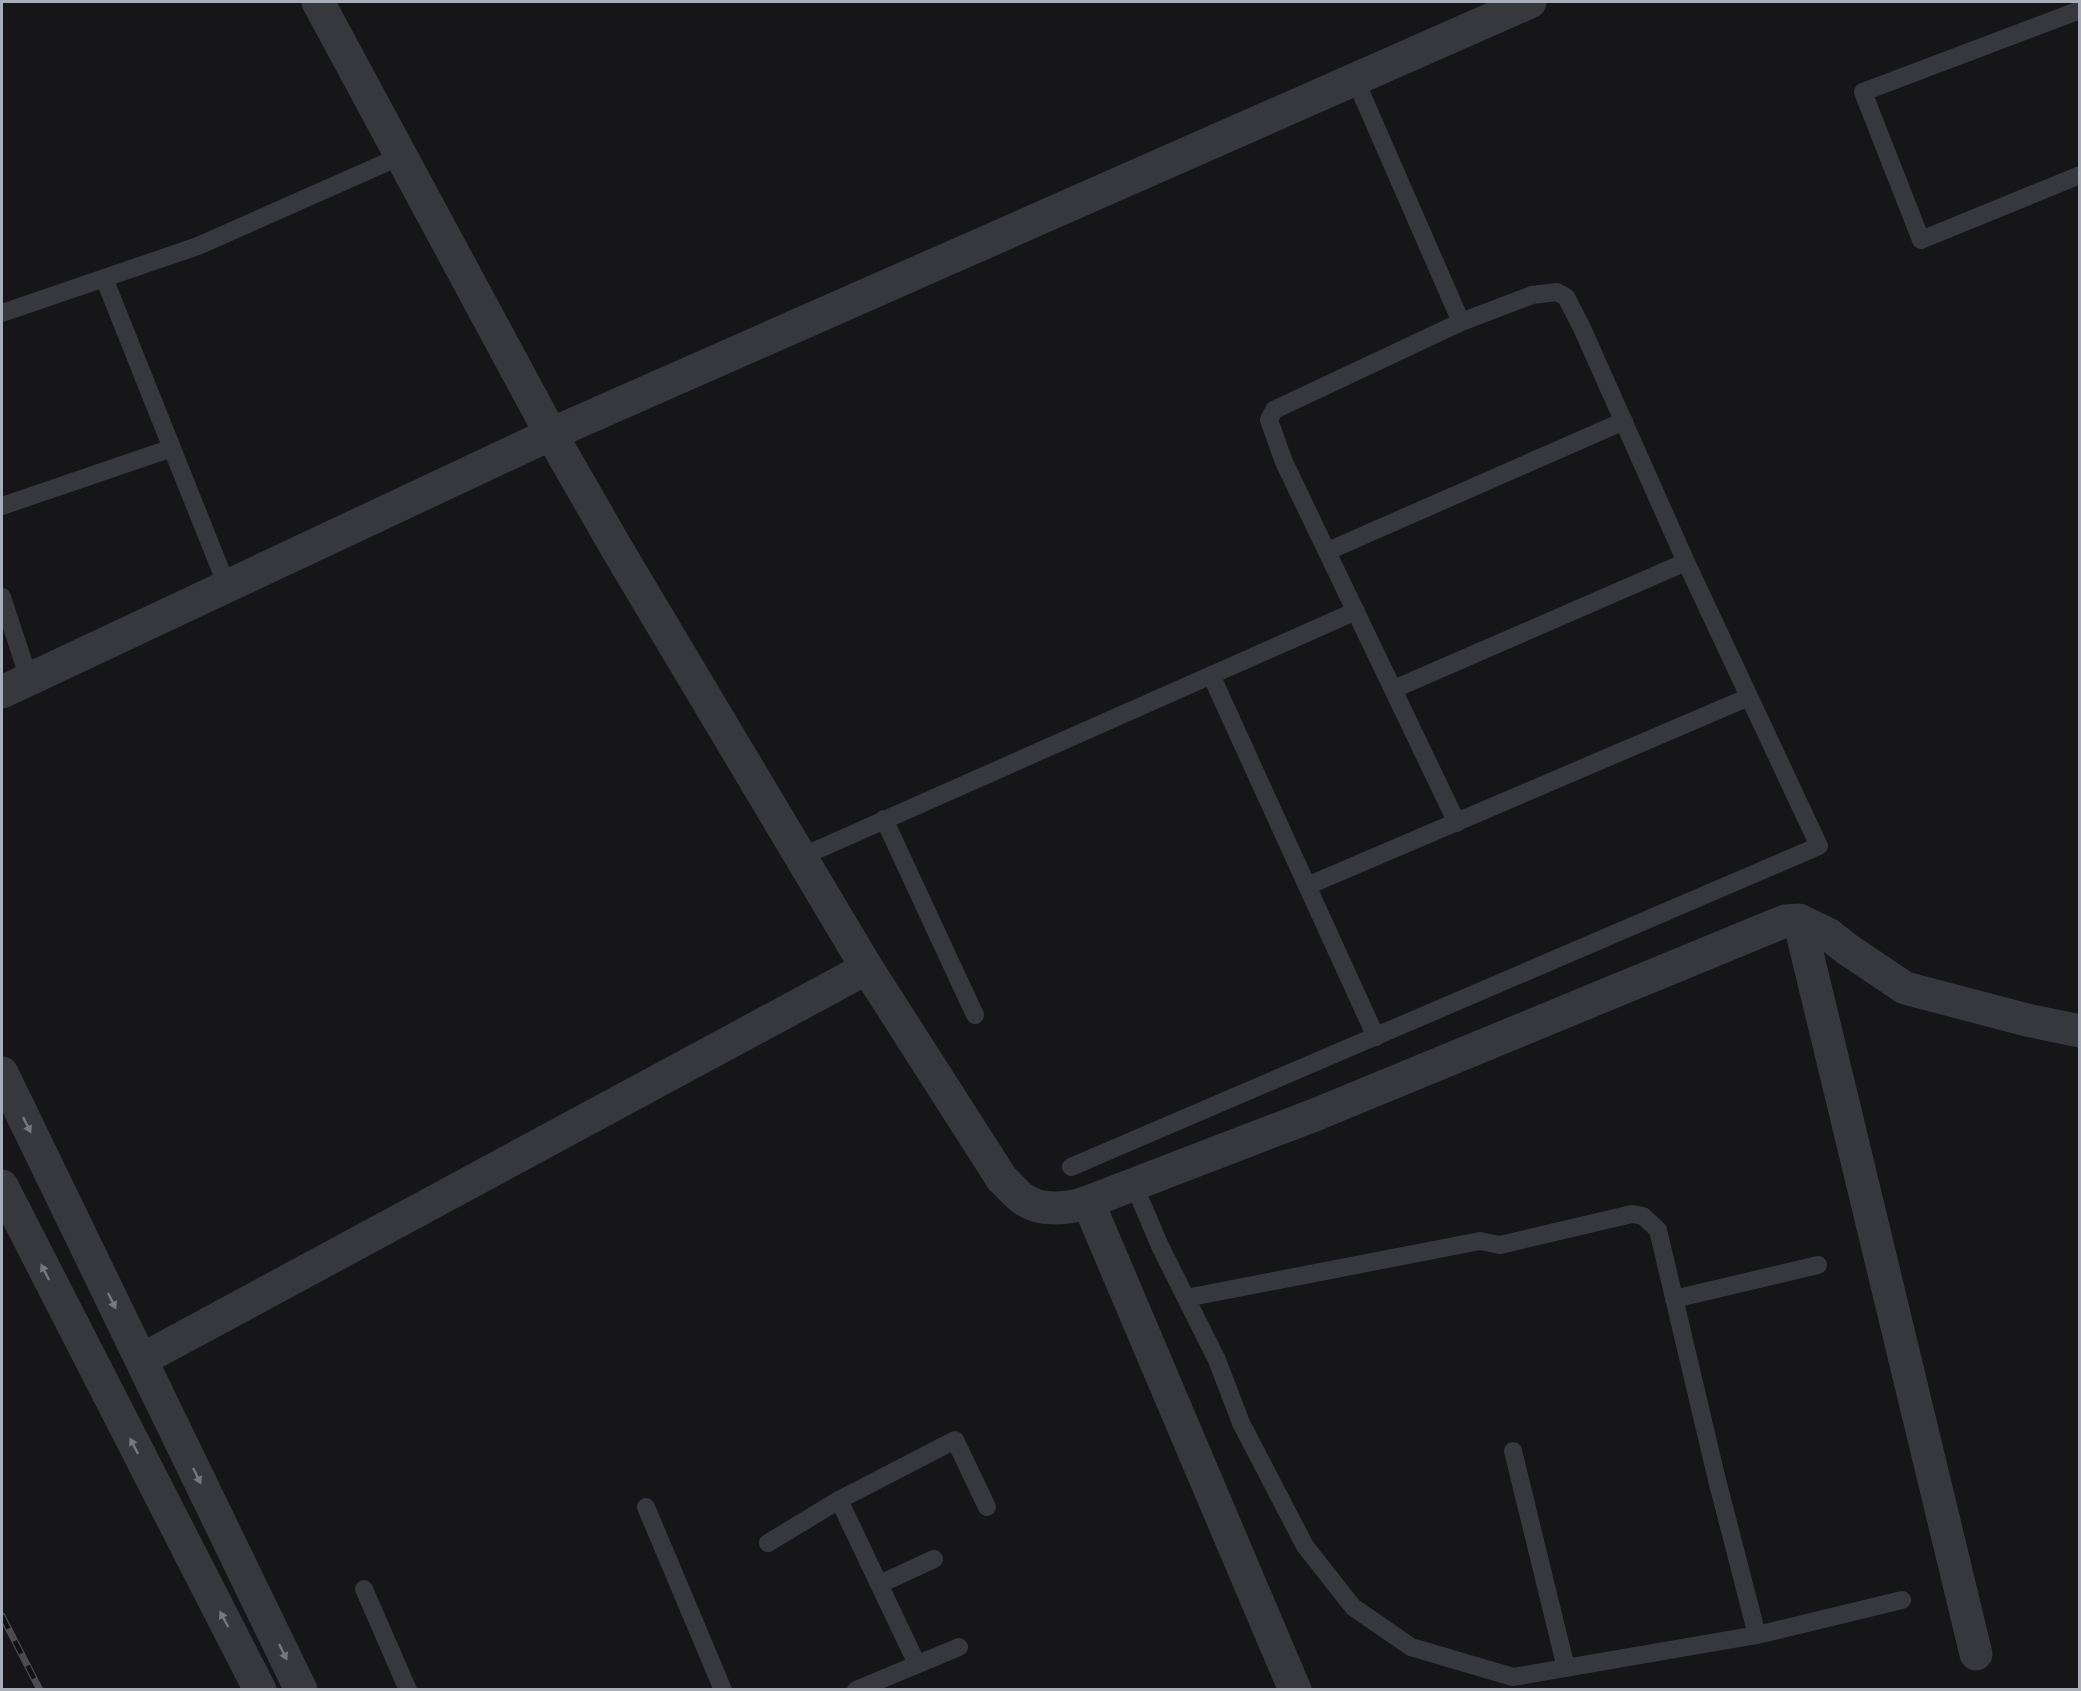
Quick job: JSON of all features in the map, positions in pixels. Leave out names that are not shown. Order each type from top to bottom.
[{"type":"street","points":[[318,2],[550,434],[867,968],[1002,1179],[1024,1200],[1042,1206],[1072,1208],[1317,1114],[1785,921],[1799,920],[1828,934],[1905,988],[2079,1031]]},
{"type":"street","points":[[15,686],[550,434],[1530,2]]},
{"type":"street","points":[[1799,920],[1976,1654]]},
{"type":"street","points":[[141,1360],[867,968]]},
{"type":"street","points":[[2,1073],[301,1689]]},
{"type":"street","points":[[2,1186],[260,1689]]},
{"type":"street","points":[[1088,1202],[1294,1689]]},
{"type":"lane","points":[[2078,13],[1863,92],[1921,240],[2079,175]]},
{"type":"lane","points":[[1355,79],[1461,322]]},
{"type":"lane","points":[[2,314],[198,246],[401,156]]},
{"type":"lane","points":[[104,278],[227,586]]},
{"type":"lane","points":[[1071,1167],[1819,846],[1686,562],[1582,328],[1566,297],[1557,292],[1532,295],[1461,322],[1274,410],[1269,420],[1284,462],[1458,823]]},
{"type":"lane","points":[[1328,551],[1624,421]]},
{"type":"lane","points":[[2,506],[172,448]]},
{"type":"lane","points":[[1394,689],[1686,562]]},
{"type":"lane","points":[[2,597],[15,686]]},
{"type":"lane","points":[[801,857],[1356,611]]},
{"type":"lane","points":[[1211,675],[1376,1037]]},
{"type":"lane","points":[[1308,886],[1749,697]]},
{"type":"lane","points":[[884,819],[975,1015]]},
{"type":"lane","points":[[1134,1185],[1160,1246],[1217,1360],[1241,1423],[1305,1546],[1353,1606],[1411,1647],[1513,1677],[1757,1635],[1902,1600]]},
{"type":"lane","points":[[1186,1298],[1480,1241],[1500,1245],[1632,1214],[1643,1215],[1658,1230],[1717,1480],[1757,1635]]},
{"type":"lane","points":[[1674,1299],[1818,1265]]},
{"type":"lane","points":[[768,1543],[839,1500],[955,1440],[987,1507]]},
{"type":"lane","points":[[1513,1451],[1566,1668]]},
{"type":"lane","points":[[839,1500],[917,1664]]},
{"type":"lane","points":[[646,1507],[723,1689]]},
{"type":"lane","points":[[880,1584],[934,1559]]},
{"type":"lane","points":[[364,1589],[408,1689]]},
{"type":"lane","points":[[856,1689],[959,1647]]},
{"type":"railway","points":[[2,1616],[40,1690]]}]
